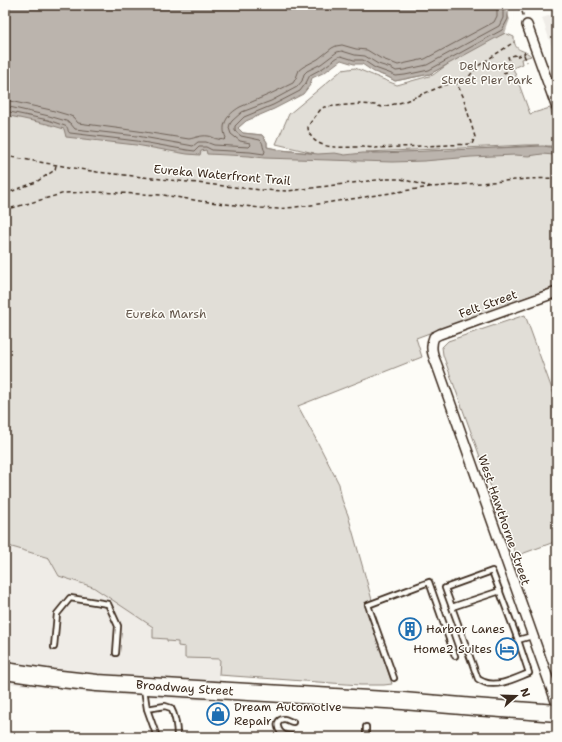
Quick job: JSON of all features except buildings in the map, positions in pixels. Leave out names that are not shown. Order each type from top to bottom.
[{"type":"highway","name":"Broadway Street","points":[[5,670],[52,678],[97,683],[403,701],[557,713]]},
{"type":"street","points":[[527,25],[557,108]]},
{"type":"street","name":"Felt Street","points":[[431,344],[434,337],[440,334],[557,292]]},
{"type":"street","name":"West Hawthorne Street","points":[[431,344],[432,352],[557,704]]},
{"type":"lane","points":[[492,571],[500,591],[529,673],[506,682],[484,683],[478,678],[445,588],[492,571]]},
{"type":"lane","points":[[394,678],[368,605],[429,582],[455,656]]},
{"type":"lane","points":[[452,607],[500,591]]},
{"type":"lane","points":[[54,647],[57,614],[70,598],[108,604],[118,626],[116,653]]},
{"type":"lane","points":[[518,640],[532,636]]},
{"type":"lane","points":[[143,686],[147,709],[157,737]]},
{"type":"lane","points":[[147,709],[165,706],[171,708],[177,724],[177,737]]},
{"type":"lane","points":[[293,722],[286,719],[279,721],[278,728],[280,732],[285,735],[308,737]]},
{"type":"lane","points":[[366,727],[366,737]]},
{"type":"path","points":[[520,5],[527,25]]},
{"type":"path","points":[[455,81],[463,96],[475,137],[472,144],[374,148],[366,146],[333,147],[321,144],[312,139],[308,133],[308,127],[324,107],[360,104],[382,107],[403,102],[455,81],[460,82],[466,80],[478,66],[514,42]]},
{"type":"path","points":[[503,73],[507,72],[505,66],[511,64],[508,57],[514,55],[515,57],[524,53],[527,62]]},
{"type":"path","name":"Eureka Waterfront Trail","points":[[5,156],[97,172],[253,189],[288,191],[384,179],[401,179],[432,187],[557,178]]},
{"type":"path","points":[[5,194],[36,182],[55,170],[56,165]]},
{"type":"path","points":[[5,210],[65,193],[96,192],[163,195],[278,209],[432,187]]},
{"type":"shaded area","points":[[557,13],[557,62],[542,18]]},
{"type":"shaded area","points":[[5,543],[12,547],[49,558],[59,576],[93,587],[153,627],[168,639],[220,659],[219,675],[224,702],[88,693],[5,683]]},
{"type":"green space","name":"Eureka Marsh","points":[[5,5],[501,35],[505,33],[514,37],[514,42],[517,48],[531,56],[521,59],[522,64],[513,68],[530,114],[550,108],[557,129],[557,146],[545,146],[557,148],[557,286],[416,338],[422,357],[298,406],[339,484],[342,500],[348,515],[372,600],[366,603],[392,684],[360,685],[219,675],[220,659],[185,658],[185,647],[178,646],[178,642],[167,641],[167,639],[153,638],[153,627],[93,587],[59,576],[49,558],[12,547],[5,543]],"holes":[[[349,51],[382,75],[395,81],[430,74],[448,64],[433,75],[397,85],[355,68],[342,70],[289,114],[276,144],[314,153],[281,150],[267,147],[267,142],[262,135],[243,133],[238,128],[274,92]],[[539,145],[465,150],[381,153],[366,152]]]},
{"type":"green space","points":[[525,315],[557,403],[557,541],[516,556],[443,355],[442,347],[448,341]]},
{"type":"water","points":[[5,5],[511,5],[512,20],[505,33],[430,74],[395,81],[374,72],[362,64],[354,64],[341,60],[325,72],[312,78],[310,85],[303,94],[246,121],[238,128],[243,133],[262,135],[267,142],[267,147],[318,154],[335,153],[345,155],[543,146],[557,148],[557,153],[554,155],[515,155],[392,162],[264,158],[207,154],[206,150],[201,151],[200,155],[187,154],[136,145],[66,137],[64,129],[5,115]]},
{"type":"pier","points":[[503,5],[513,5],[514,8],[514,21],[507,34],[505,33],[510,19]]},
{"type":"place","name":"Harbor Lanes","points":[[410,629]]},
{"type":"place","name":"Home2 Suites","points":[[507,649]]},
{"type":"place","name":"Dream Automotive Repair","points":[[218,714]]},
{"type":"park label","name":"Del Norte Street Pier Park","points":[[487,73]]}]
